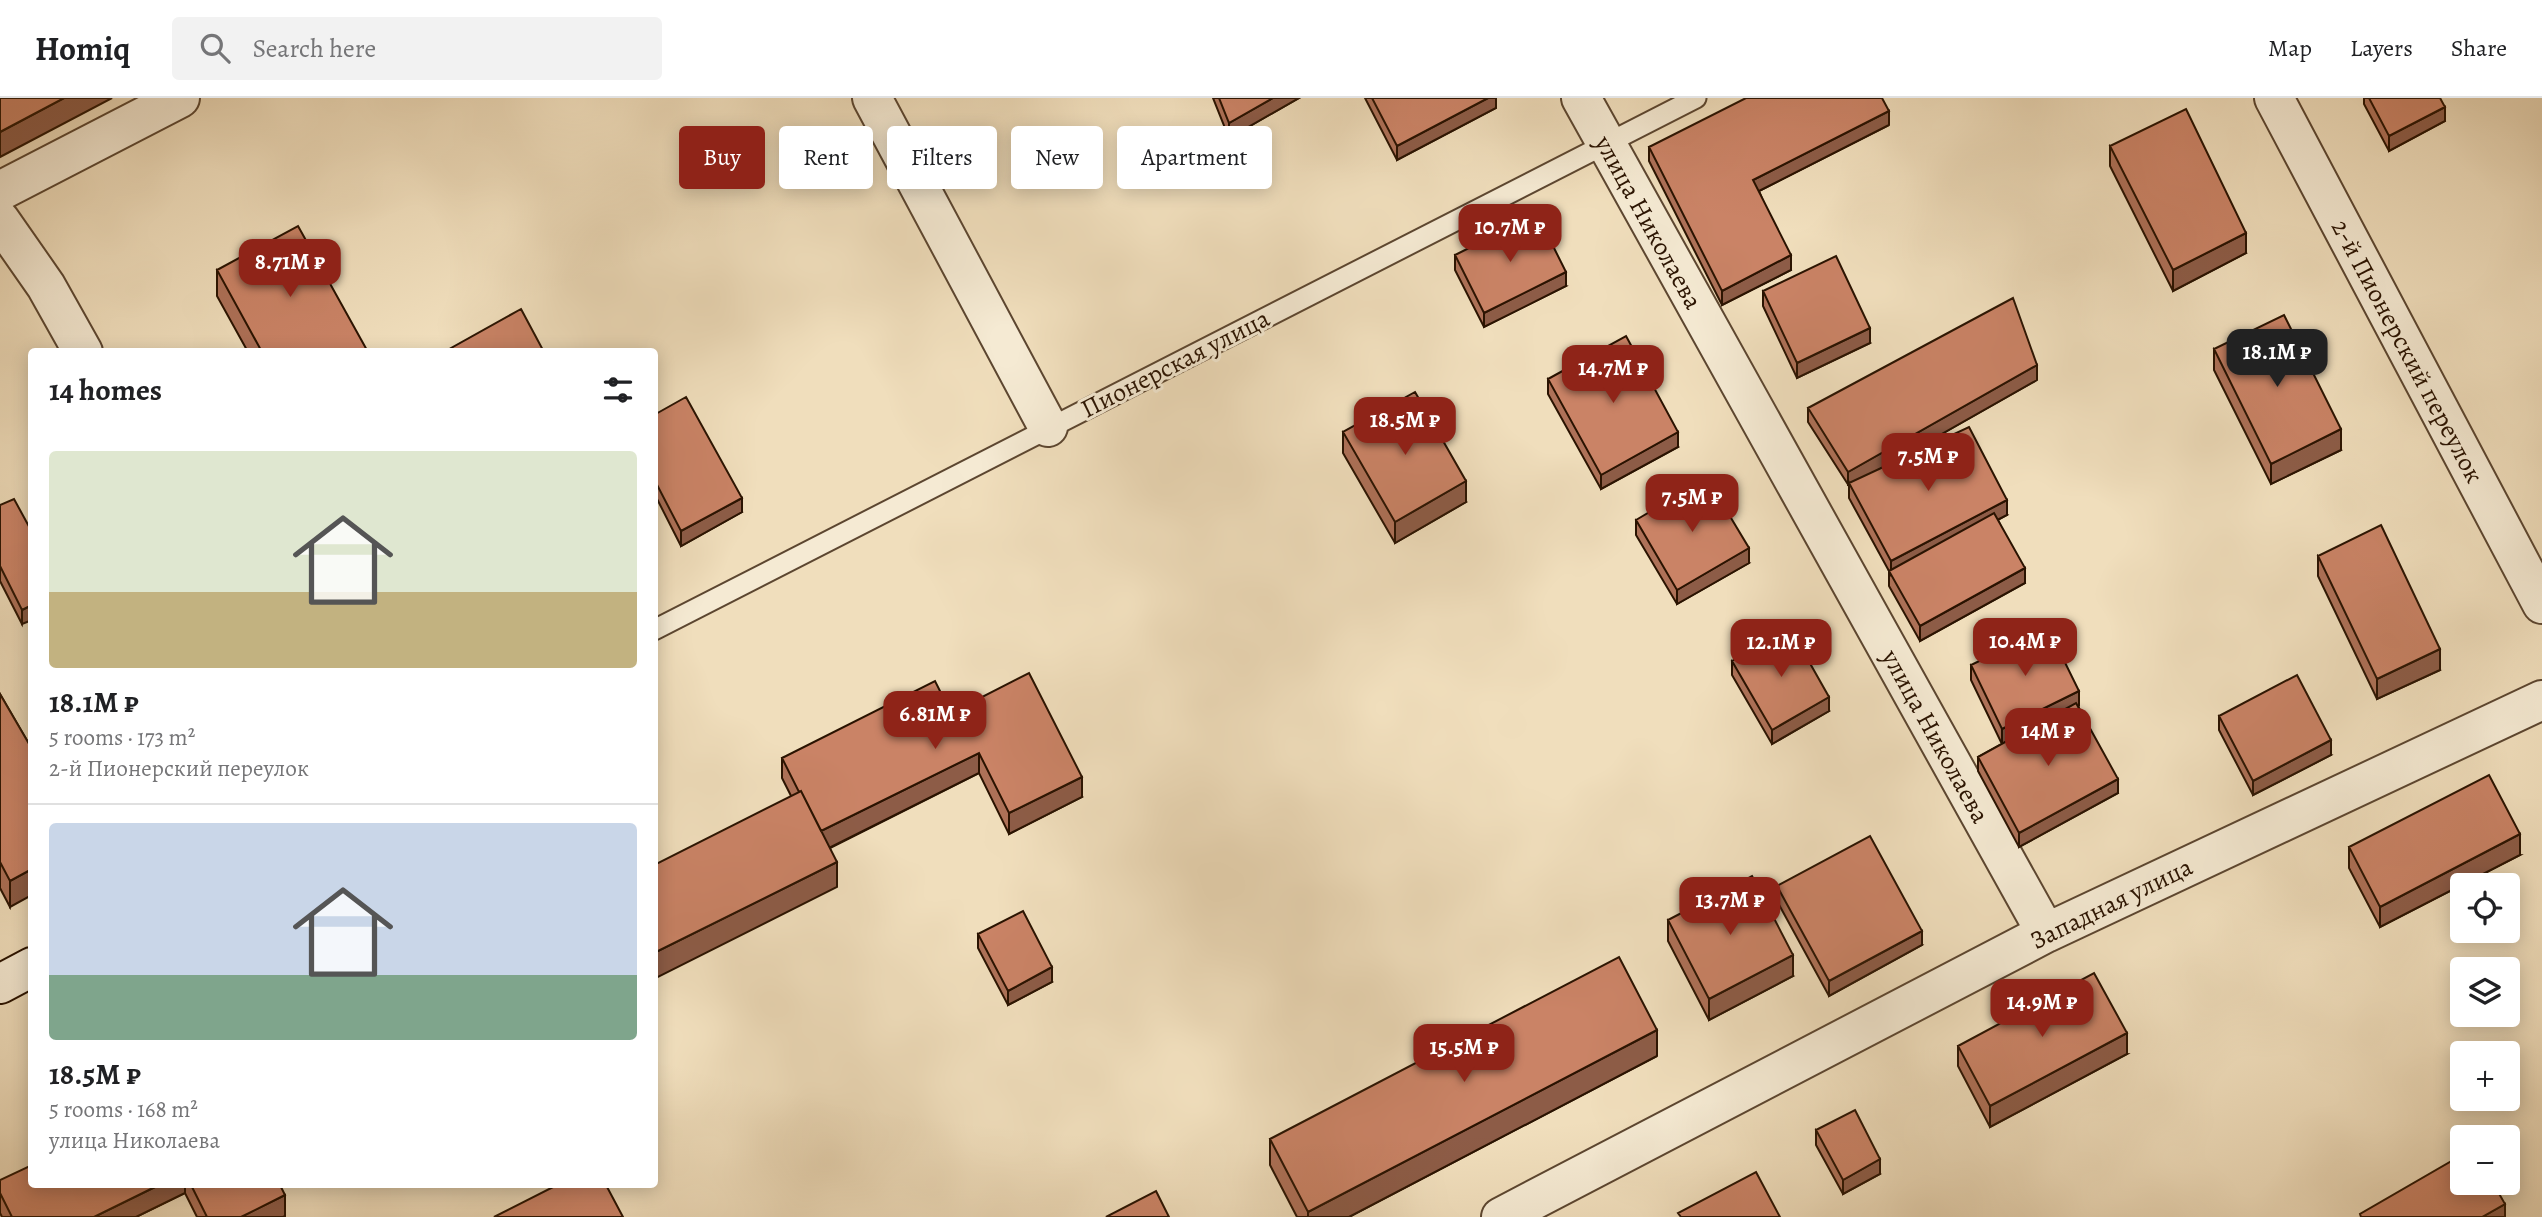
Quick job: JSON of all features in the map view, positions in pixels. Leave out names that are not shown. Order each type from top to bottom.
[{"type":"street","points":[[0,191],[180,98]]},
{"type":"street","points":[[872,98],[1048,427]]},
{"type":"street","name":"улица Николаева","points":[[1581,98],[2046,933]]},
{"type":"street","name":"2-й Пионерский переулок","points":[[2274,98],[2542,604]]},
{"type":"street","points":[[0,220],[46,286],[81,348]]},
{"type":"street","name":"Западная улица","points":[[1500,1217],[2046,933],[2542,699]]},
{"type":"street","points":[[0,984],[28,969]]},
{"type":"lane","name":"Пионерская улица","points":[[658,627],[1696,98]]},
{"type":"building","points":[[0,98],[64,98],[0,132]]},
{"type":"building","points":[[1219,98],[1273,98],[1229,123]]},
{"type":"building","points":[[1372,98],[1488,98],[1397,146]]},
{"type":"building","points":[[1746,98],[1882,98],[1889,111],[1753,180],[1791,255],[1722,291],[1649,147]]},
{"type":"building","points":[[2369,98],[2440,98],[2445,107],[2389,136]]},
{"type":"building","points":[[2186,109],[2246,233],[2173,270],[2110,146]]},
{"type":"building","points":[[1537,214],[1566,272],[1484,313],[1455,255]]},
{"type":"building","points":[[298,226],[366,348],[260,348],[217,270]]},
{"type":"building","points":[[1836,256],[1870,328],[1797,363],[1763,291]]},
{"type":"building","points":[[2013,298],[2037,365],[1848,472],[1808,408]]},
{"type":"building","points":[[521,309],[542,348],[451,348]]},
{"type":"building","points":[[2284,315],[2341,429],[2271,464],[2214,349]]},
{"type":"building","points":[[1626,336],[1678,432],[1601,475],[1548,379]]},
{"type":"building","points":[[1415,392],[1466,481],[1395,522],[1343,432]]},
{"type":"building","points":[[686,397],[742,498],[681,531],[658,487],[658,413]]},
{"type":"building","points":[[1969,427],[2007,500],[1891,561],[1849,483]]},
{"type":"building","points":[[1707,478],[1749,548],[1677,590],[1636,520]]},
{"type":"building","points":[[14,499],[28,525],[28,607],[22,610],[0,566],[0,505]]},
{"type":"building","points":[[1994,513],[2025,568],[1920,626],[1889,571]]},
{"type":"building","points":[[2381,525],[2440,649],[2377,679],[2318,556]]},
{"type":"building","points":[[1790,628],[1829,697],[1772,730],[1732,661]]},
{"type":"building","points":[[2048,628],[2079,691],[2002,729],[1971,665]]},
{"type":"building","points":[[1029,673],[1082,777],[1009,813],[979,753],[821,831],[782,758],[935,681],[951,713]]},
{"type":"building","points":[[2297,675],[2331,740],[2253,781],[2219,716]]},
{"type":"building","points":[[0,694],[28,742],[28,871],[10,881],[0,862]]},
{"type":"building","points":[[2076,703],[2118,779],[2019,833],[1978,757]]},
{"type":"building","points":[[2489,775],[2520,834],[2380,907],[2349,847]]},
{"type":"building","points":[[801,791],[837,862],[658,951],[658,863]]},
{"type":"building","points":[[1870,836],[1922,931],[1829,981],[1777,886]]},
{"type":"building","points":[[1752,876],[1793,955],[1709,999],[1668,920]]},
{"type":"building","points":[[1023,911],[1052,967],[1008,991],[978,934]]},
{"type":"building","points":[[1619,957],[1657,1030],[1308,1212],[1270,1139]]},
{"type":"building","points":[[2094,973],[2127,1033],[1990,1106],[1958,1046]]},
{"type":"building","points":[[1855,1110],[1880,1159],[1843,1180],[1816,1130]]},
{"type":"building","points":[[2450,1162],[2450,1195],[2500,1195],[2505,1204],[2482,1217],[2361,1217],[2360,1214]]},
{"type":"building","points":[[28,1167],[28,1188],[153,1188],[94,1217],[12,1217],[0,1193],[0,1180]]},
{"type":"building","points":[[1756,1172],[1780,1217],[1681,1217],[1678,1213]]},
{"type":"building","points":[[192,1188],[282,1188],[285,1195],[241,1217],[207,1217]]},
{"type":"building","points":[[551,1188],[608,1188],[623,1217],[494,1217]]},
{"type":"building","points":[[1156,1191],[1169,1217],[1106,1217]]}]
